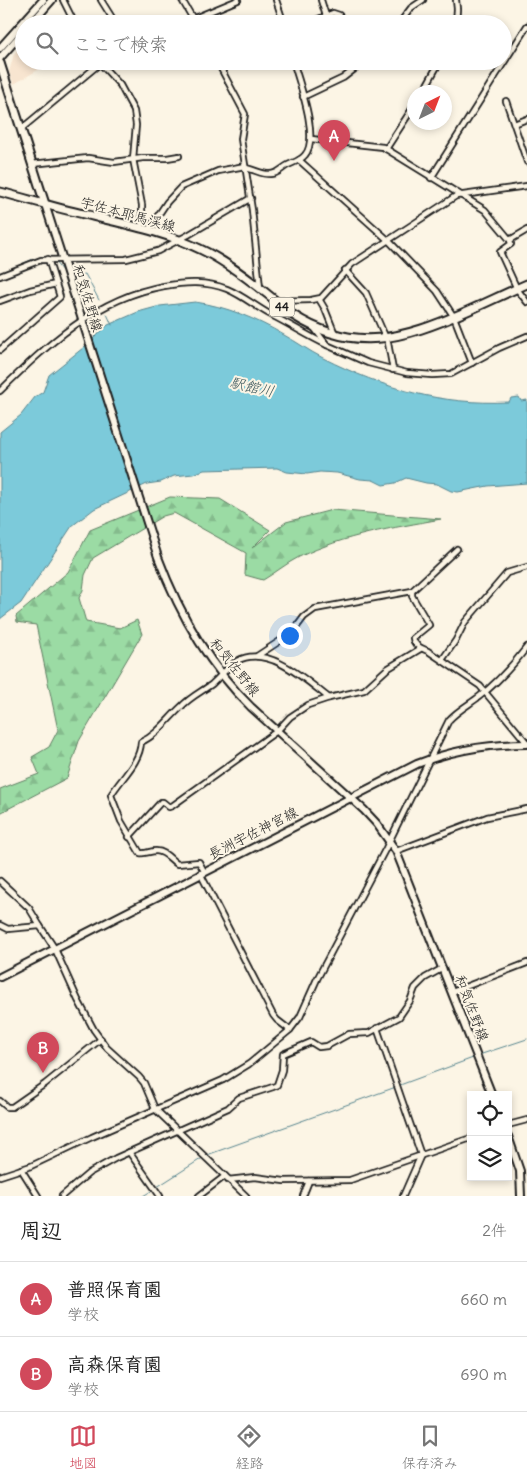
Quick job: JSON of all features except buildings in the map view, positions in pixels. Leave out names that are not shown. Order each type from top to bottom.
[{"type":"main road","points":[[30,15],[43,0]]},
{"type":"main road","points":[[39,15],[52,0]]},
{"type":"main road","points":[[0,48],[15,31]]},
{"type":"main road","points":[[0,58],[15,41]]},
{"type":"main road","points":[[0,63],[45,204]]},
{"type":"main road","name":"宇佐本耶馬渓線","points":[[0,192],[145,228],[179,240],[216,258],[261,289],[292,314],[312,326],[335,334],[363,339],[386,339],[410,334],[454,317],[527,284]]},
{"type":"main road","name":"和気佐野線","points":[[45,204],[158,557],[176,602],[196,637],[222,675],[246,702],[370,816],[390,841],[396,851],[490,1091]]},
{"type":"main road","name":"長洲宇佐神宮線","points":[[0,977],[406,768],[431,759],[475,748],[527,744]]},
{"type":"main road","points":[[512,1148],[520,1171],[521,1196]]},
{"type":"street","points":[[63,0],[71,15]]},
{"type":"street","points":[[101,0],[110,15]]},
{"type":"street","points":[[182,0],[190,15]]},
{"type":"street","points":[[200,15],[238,0]]},
{"type":"street","points":[[276,0],[281,15]]},
{"type":"street","points":[[321,0],[326,15]]},
{"type":"street","points":[[406,15],[411,8],[423,0]]},
{"type":"street","points":[[456,0],[457,15]]},
{"type":"street","points":[[512,50],[527,26]]},
{"type":"street","points":[[21,129],[91,70]]},
{"type":"street","points":[[107,70],[120,85],[134,111],[136,125],[133,159],[145,228]]},
{"type":"street","points":[[222,70],[245,114],[241,138],[251,198],[261,289]]},
{"type":"street","points":[[145,228],[181,187],[218,170],[245,167],[262,173],[274,174],[299,160],[307,152],[311,139],[304,97],[296,70]]},
{"type":"street","points":[[304,97],[343,78],[353,70]]},
{"type":"street","points":[[427,85],[435,70]]},
{"type":"street","points":[[431,178],[499,70]]},
{"type":"street","points":[[506,101],[526,158]]},
{"type":"street","points":[[386,149],[407,117]]},
{"type":"street","points":[[514,124],[527,119]]},
{"type":"street","points":[[311,139],[379,146],[485,210],[510,240],[511,244],[500,252],[517,289],[527,302]]},
{"type":"street","points":[[32,164],[88,158],[114,162],[179,156]]},
{"type":"street","points":[[299,160],[388,240],[437,291],[454,317],[472,363]]},
{"type":"street","points":[[275,301],[319,299],[345,270],[459,195],[527,186]]},
{"type":"street","points":[[0,276],[34,262],[63,259],[126,259],[158,251],[251,198]]},
{"type":"street","points":[[510,240],[527,230]]},
{"type":"street","points":[[1,347],[60,297],[48,260]]},
{"type":"street","points":[[345,270],[366,293],[386,339],[393,370]]},
{"type":"street","points":[[0,391],[38,354],[82,321],[115,300],[137,292],[189,282],[220,287],[240,295],[327,345],[368,363],[393,370],[420,374],[448,375],[527,336]]},
{"type":"street","points":[[0,301],[30,290],[56,284]]},
{"type":"street","points":[[319,299],[335,334]]},
{"type":"street","points":[[312,326],[327,345]]},
{"type":"street","points":[[290,1030],[276,1020],[273,1015],[198,862],[177,864],[159,851],[140,853],[120,821],[111,795],[136,760],[141,742],[152,736],[186,701],[222,675],[236,661],[257,656],[292,633],[307,614],[315,609],[412,590],[457,549]]},
{"type":"street","points":[[442,660],[456,640],[465,622],[507,573],[527,567]]},
{"type":"street","points":[[412,590],[412,596],[429,624],[413,638],[413,641],[420,649],[428,651],[473,680],[527,744]]},
{"type":"street","points":[[0,1176],[21,1169],[223,1080],[249,1064],[290,1030],[300,1017],[321,971],[390,841],[449,720],[485,692],[507,671],[527,647]]},
{"type":"street","points":[[129,837],[161,802],[169,807],[172,806],[277,731],[285,721],[302,709],[329,698],[364,690],[387,669],[420,649]]},
{"type":"street","points":[[257,656],[273,660],[292,670],[329,698]]},
{"type":"street","points":[[396,851],[487,817],[527,809]]},
{"type":"street","points":[[0,881],[29,908],[55,949],[94,1030],[144,1083],[155,1110],[246,1196]]},
{"type":"street","points":[[0,925],[8,928],[40,926]]},
{"type":"street","points":[[452,992],[527,963]]},
{"type":"street","points":[[62,1196],[89,1173],[129,1152],[228,1108],[239,1098],[273,1088],[279,1082],[283,1054],[311,1042],[318,1047],[349,1034],[365,1034],[399,1017],[410,1001],[415,988],[425,978],[442,968]]},
{"type":"street","points":[[378,1028],[421,1155],[403,1196]]},
{"type":"street","points":[[0,1101],[7,1107],[12,1107],[101,1039]]},
{"type":"street","points":[[512,1124],[527,1120]]},
{"type":"street","points":[[199,1196],[226,1178],[256,1177],[284,1181],[350,1180],[467,1139]]},
{"type":"street","points":[[129,1152],[160,1196]]},
{"type":"street","points":[[21,1169],[38,1196]]},
{"type":"street","points":[[303,1196],[309,1181]]},
{"type":"shaded area","points":[[15,53],[15,70],[38,70],[14,84],[9,72]]},
{"type":"green space","points":[[170,497],[220,499],[270,530],[252,548],[286,522],[332,510],[441,519],[369,533],[316,549],[290,562],[263,580],[245,575],[246,553],[174,513],[163,516],[93,558],[85,575],[83,590],[79,598],[86,622],[120,628],[137,620],[142,634],[79,741],[67,778],[0,813],[0,789],[39,774],[32,757],[49,747],[58,730],[36,625],[17,622],[16,616],[68,572],[90,530]]},
{"type":"water","name":"駅館川","points":[[195,302],[229,310],[252,319],[274,329],[323,358],[346,369],[413,393],[460,401],[509,402],[511,398],[519,397],[521,401],[527,400],[527,483],[488,486],[458,492],[451,491],[437,484],[406,478],[395,483],[383,485],[373,480],[337,473],[320,472],[307,474],[287,472],[277,468],[204,470],[193,474],[174,476],[161,482],[147,484],[94,509],[72,526],[21,603],[0,619],[0,432],[21,415],[35,397],[43,392],[49,375],[108,325],[138,312],[160,306]]},
{"type":"waterway","points":[[10,270],[37,258],[53,259]]},
{"type":"waterway","points":[[55,262],[63,272]]},
{"type":"waterway","points":[[72,277],[85,274],[99,300]]},
{"type":"waterway","points":[[107,314],[112,325]]},
{"type":"waterway","points":[[479,1055],[527,1039]]},
{"type":"waterway","points":[[400,1085],[473,1058]]},
{"type":"waterway","points":[[207,1155],[396,1087]]},
{"type":"waterway","points":[[157,1187],[204,1157]]},
{"type":"waterway","points":[[143,1196],[153,1190]]},
{"type":"place","name":"普照保育園","points":[[334,161]]},
{"type":"place","name":"高森保育園","points":[[43,1073]]}]
